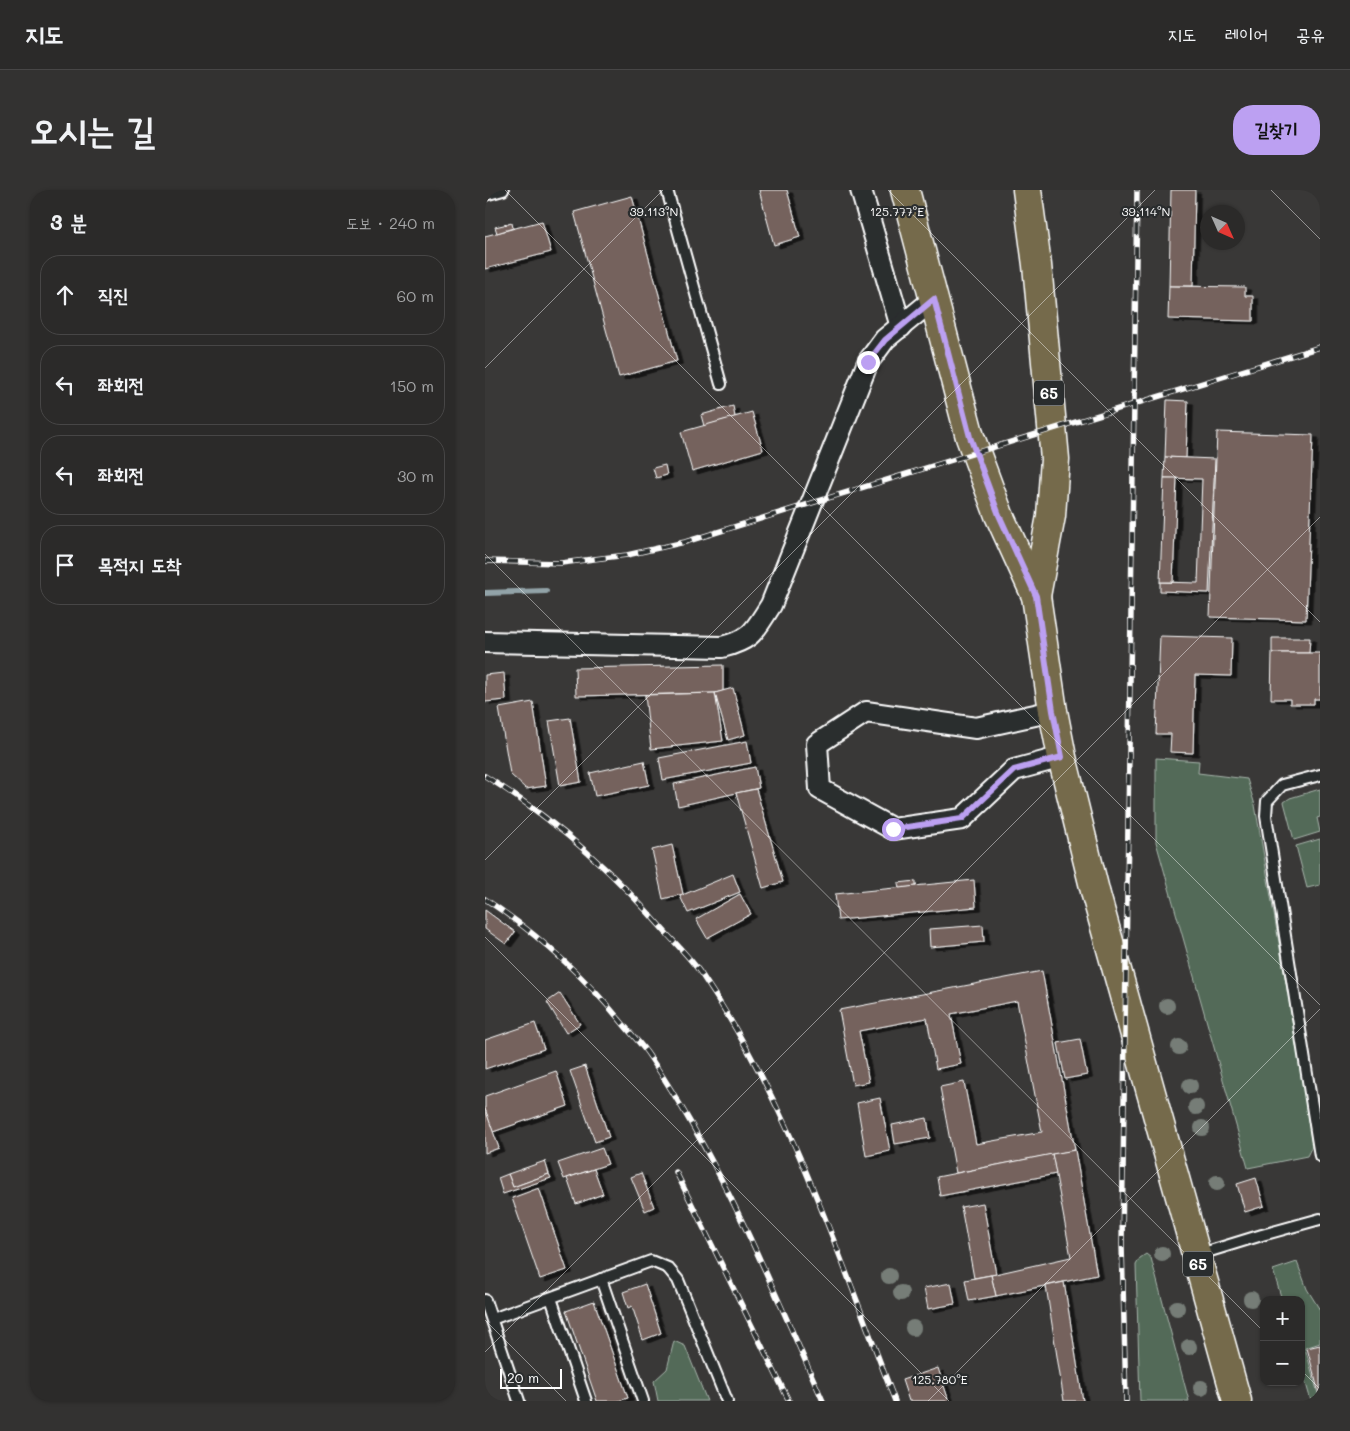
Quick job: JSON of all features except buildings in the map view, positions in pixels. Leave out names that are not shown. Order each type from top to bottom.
[{"type":"main road","name":"65","points":[[905,190],[970,437],[999,515],[1036,596],[1053,711],[1062,757],[1096,895],[1237,1401]]},
{"type":"main road","name":"65","points":[[1027,190],[1055,459],[1051,516],[1036,596]]},
{"type":"street","points":[[861,190],[901,327]]},
{"type":"street","points":[[485,642],[722,647],[740,642],[753,632],[771,605],[868,362],[885,340],[934,299]]},
{"type":"street","points":[[1053,711],[976,728],[866,712],[817,744],[820,789],[893,829],[901,828],[962,819],[1014,770],[1062,757]]},
{"type":"lane","points":[[485,195],[503,190]]},
{"type":"lane","points":[[667,190],[721,384]]},
{"type":"lane","points":[[1320,775],[1282,786],[1267,801],[1266,816],[1320,1156]]},
{"type":"lane","points":[[1196,1256],[1320,1219]]},
{"type":"lane","points":[[492,1319],[651,1261],[668,1268],[678,1280],[727,1401]]},
{"type":"lane","points":[[601,1279],[643,1401]]},
{"type":"lane","points":[[551,1298],[586,1401]]},
{"type":"lane","points":[[485,1300],[519,1401]]},
{"type":"green space","points":[[1156,758],[1199,761],[1198,773],[1247,779],[1255,805],[1298,1052],[1312,1146],[1307,1156],[1248,1168],[1156,842]]},
{"type":"green space","points":[[1320,789],[1320,817],[1317,818],[1320,832],[1294,840],[1284,802],[1290,798]]},
{"type":"green space","points":[[1320,839],[1320,885],[1307,888],[1296,846]]},
{"type":"green space","points":[[1146,1254],[1151,1258],[1189,1401],[1140,1401],[1136,1265],[1140,1258]]},
{"type":"green space","points":[[1297,1262],[1307,1289],[1320,1310],[1320,1343],[1305,1348],[1305,1296],[1281,1296],[1273,1270]]},
{"type":"green space","points":[[674,1341],[685,1346],[707,1401],[658,1401],[654,1381],[667,1369]]},
{"type":"green space","points":[[1305,1348],[1320,1401],[1311,1401],[1305,1380]]},
{"type":"waterway","points":[[485,593],[546,591]]},
{"type":"railway","points":[[1126,1401],[1122,1244],[1137,190]]},
{"type":"railway","points":[[485,561],[561,563],[627,555],[685,542],[1320,347]]},
{"type":"railway","points":[[485,776],[559,828],[604,868],[647,911],[702,975],[733,1025],[787,1129],[833,1237],[895,1401]]},
{"type":"railway","points":[[485,899],[542,941],[576,973],[609,1007],[650,1057],[700,1139],[723,1182],[823,1401]]},
{"type":"railway","points":[[676,1172],[789,1401]]},
{"type":"route","points":[[868,362],[885,340],[934,299],[970,437],[999,515],[1036,596],[1053,711],[1062,757],[1014,770],[962,819],[893,829]]}]
